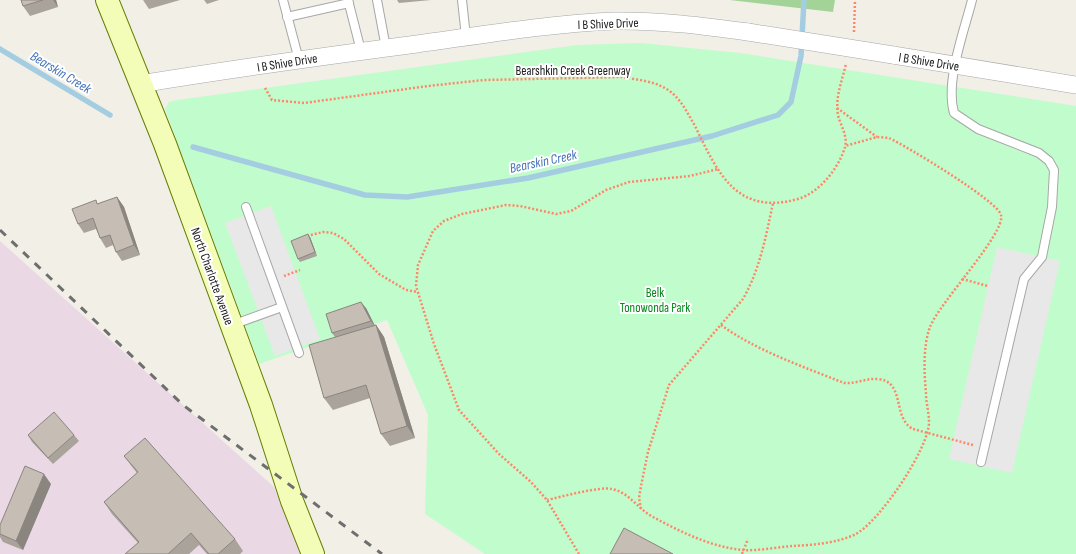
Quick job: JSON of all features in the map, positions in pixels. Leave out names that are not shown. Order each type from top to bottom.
[{"type":"main road","name":"North Charlotte Avenue","points":[[107,0],[154,117],[232,325],[261,405],[292,501],[313,554]]},
{"type":"street","name":"I B Shive Drive","points":[[140,84],[466,37],[614,21],[666,23],[748,32],[1076,85]]},
{"type":"lane","points":[[283,0],[299,60]]},
{"type":"lane","points":[[377,0],[386,48]]},
{"type":"lane","points":[[462,0],[466,37]]},
{"type":"lane","points":[[972,0],[956,65],[951,102],[954,113],[978,129],[1039,153],[1050,161],[1054,170],[1055,185],[1042,257],[1024,279],[981,462]]},
{"type":"lane","points":[[287,17],[349,2],[361,51]]},
{"type":"lane","points":[[246,207],[299,353]]},
{"type":"lane","points":[[232,325],[282,307]]},
{"type":"path","points":[[854,34],[855,0]]},
{"type":"path","points":[[547,500],[611,488],[627,494],[641,509],[651,516],[696,538],[716,545],[744,550],[810,545],[856,534],[874,518],[898,488],[918,456],[927,434],[929,423],[926,393],[926,340],[930,325],[985,248],[1002,219],[1001,212],[981,194],[898,142],[888,138],[877,137],[845,146],[844,131],[838,116],[837,98],[848,57]]},
{"type":"path","name":"Bearshkin Creek Greenway","points":[[265,88],[272,100],[304,103],[484,80],[622,77],[655,84],[670,91],[682,103],[710,156],[729,185],[743,195],[762,202],[783,203],[803,198],[820,187],[836,166],[845,146]]},
{"type":"path","points":[[838,108],[877,137]]},
{"type":"path","points":[[579,554],[547,500],[531,482],[500,454],[459,410],[434,344],[416,286],[418,265],[433,231],[444,221],[462,214],[506,205],[520,206],[556,214],[571,211],[606,190],[629,182],[690,176],[718,169]]},
{"type":"path","points":[[641,509],[639,498],[648,452],[669,384],[743,299],[759,265],[773,203]]},
{"type":"path","points":[[303,237],[315,233],[333,233],[348,243],[359,256],[379,274],[406,290],[418,292]]},
{"type":"path","points":[[962,279],[988,286]]},
{"type":"path","points":[[720,325],[730,332],[766,349],[844,383],[851,384],[869,379],[887,381],[894,388],[906,424],[913,429],[927,434],[985,448]]},
{"type":"path","points":[[742,554],[748,539]]},
{"type":"shaded area","points":[[271,206],[320,339],[275,356],[225,223]]},
{"type":"shaded area","points":[[0,241],[274,487],[302,554],[0,554]]},
{"type":"shaded area","points":[[997,247],[1060,261],[1012,473],[949,459]]},
{"type":"green space","points":[[730,0],[835,0],[833,12]]},
{"type":"green space","name":"Belk Tonowonda Park","points":[[641,43],[740,53],[1076,106],[1076,554],[485,554],[425,514],[428,415],[387,320],[259,364],[165,109],[169,102],[577,45]]},
{"type":"building","points":[[21,0],[43,0],[23,6]]},
{"type":"building","points":[[117,197],[134,245],[116,252],[110,235],[100,238],[93,218],[78,224],[72,209],[96,200],[97,204]]},
{"type":"building","points":[[308,234],[315,252],[298,259],[291,241]]},
{"type":"building","points":[[361,302],[371,321],[332,333],[326,314]]},
{"type":"building","points":[[376,325],[407,426],[381,434],[366,385],[324,398],[309,345]]},
{"type":"building","points":[[54,412],[74,435],[48,458],[28,435]]},
{"type":"building","points":[[145,438],[235,539],[218,554],[209,554],[191,533],[168,554],[125,554],[139,542],[104,502],[138,472],[124,456]]},
{"type":"building","points":[[25,466],[44,474],[16,541],[0,534],[0,525]]},
{"type":"building","points":[[624,528],[673,554],[610,554]]},
{"type":"waterway","name":"Bearskin Creek","points":[[193,147],[365,195],[407,197],[528,178],[712,136],[778,115],[791,102],[801,56],[804,0]]},
{"type":"waterway","name":"Bearskin Creek","points":[[0,49],[110,115]]},
{"type":"railway","points":[[0,230],[183,405],[382,554]]}]
